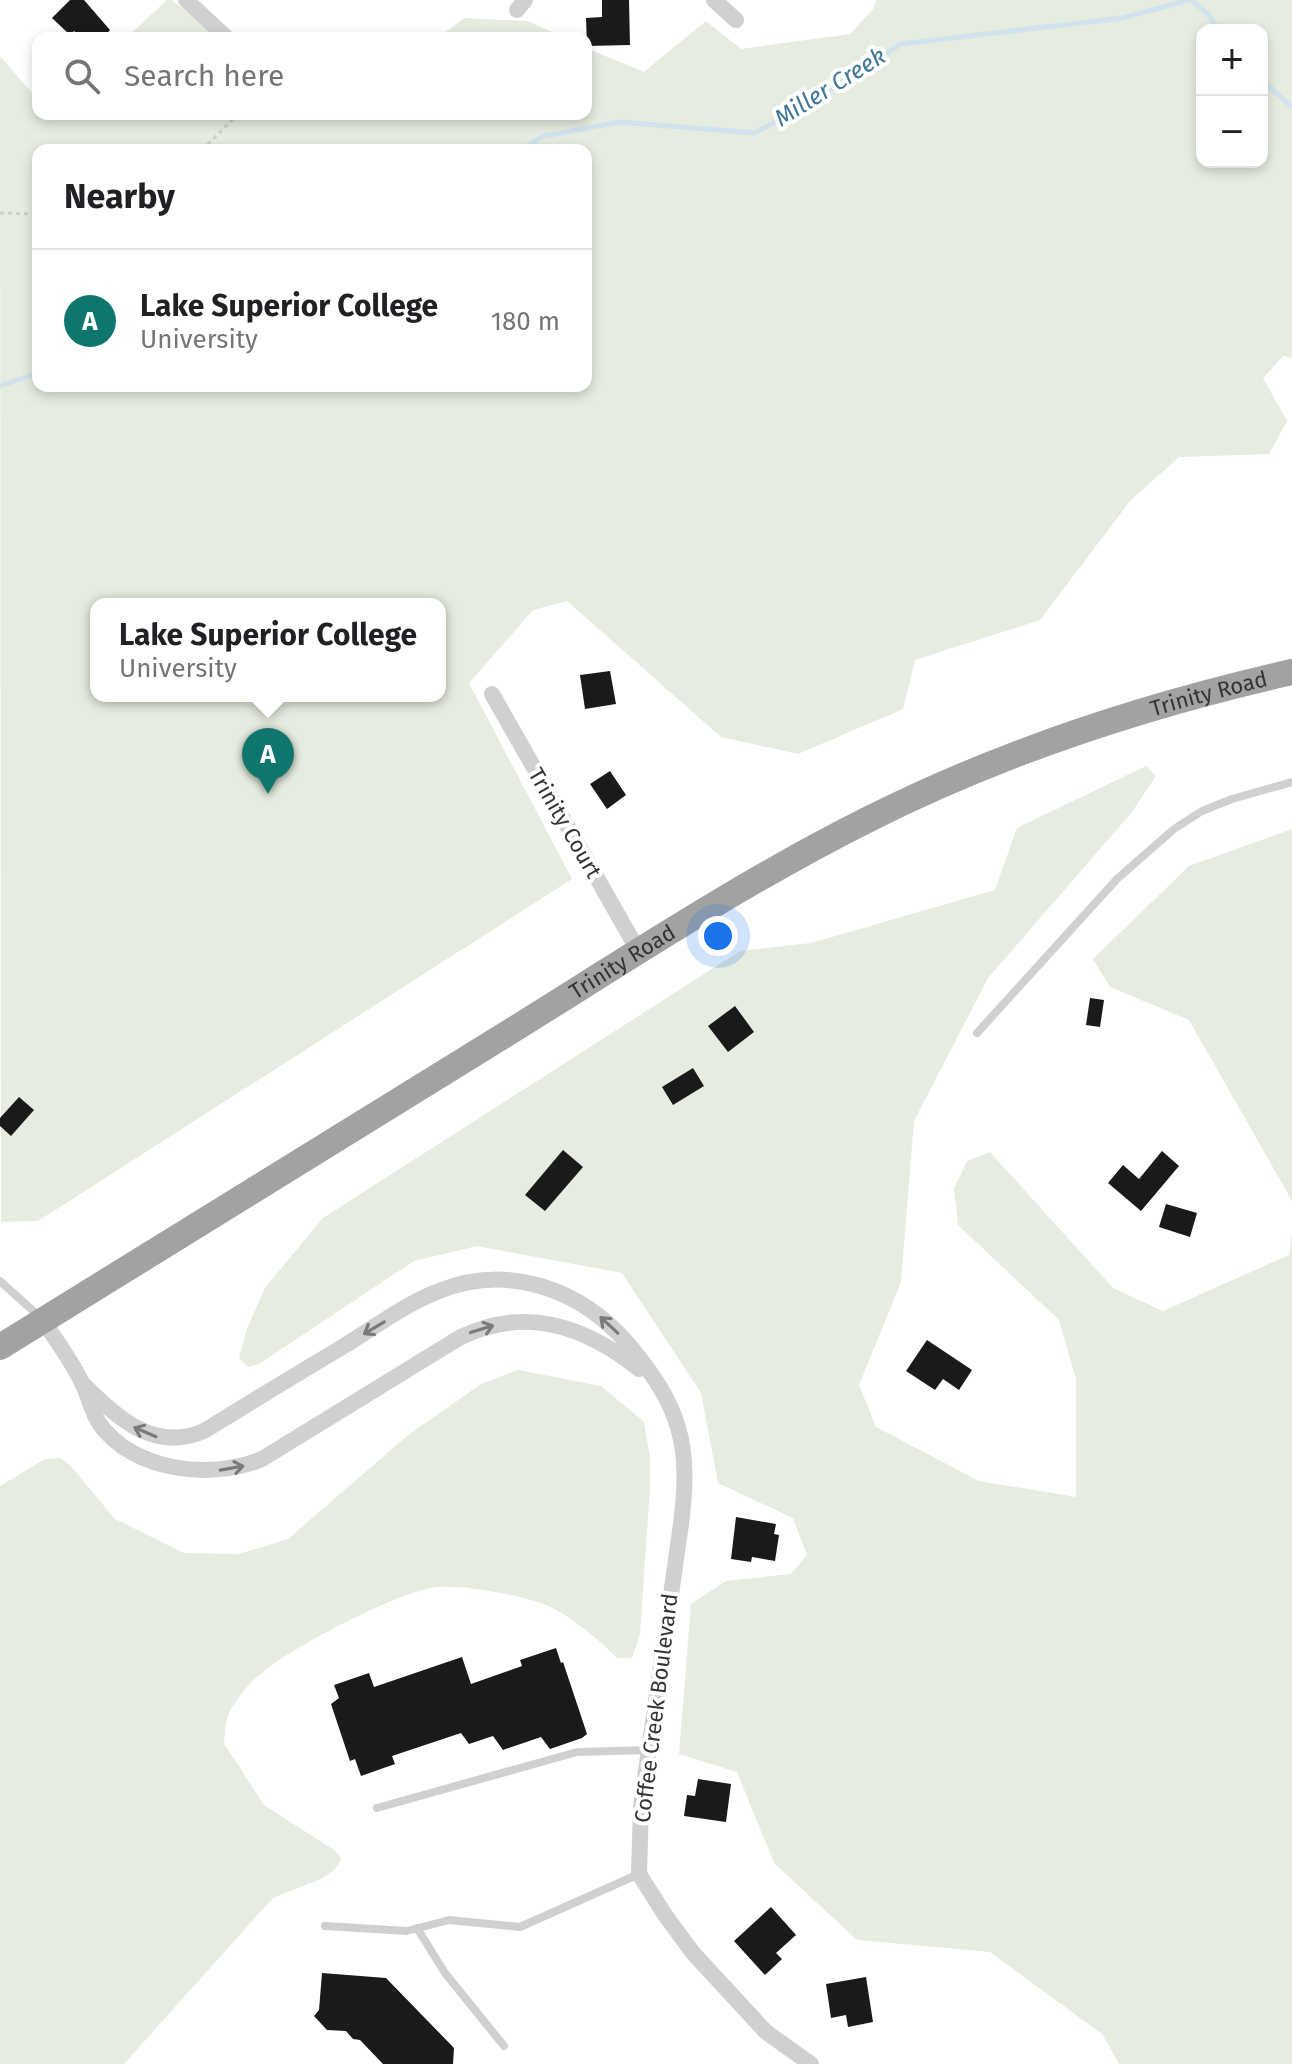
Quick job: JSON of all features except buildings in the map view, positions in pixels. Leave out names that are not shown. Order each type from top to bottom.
[{"type":"highway","name":"Trinity Road","points":[[0,1347],[639,952],[834,837],[957,779],[1044,744],[1191,697],[1292,672]]},
{"type":"street","points":[[186,0],[221,32]]},
{"type":"street","points":[[714,0],[736,20]]},
{"type":"street","name":"Trinity Court","points":[[492,694],[639,952]]},
{"type":"street","name":"Coffee Creek Boulevard","points":[[82,1383],[115,1414],[142,1432],[168,1439],[195,1435],[435,1292],[474,1280],[499,1279],[539,1284],[557,1290],[583,1304],[622,1338],[658,1386],[678,1425],[686,1458],[686,1482],[641,1806],[639,1874]]},
{"type":"street","name":"Coffee Creek Boulevard","points":[[43,1320],[82,1383],[100,1424],[118,1442],[157,1462],[208,1472],[242,1467],[262,1459],[459,1338],[494,1325],[534,1322],[576,1330],[611,1347],[658,1386]]},
{"type":"street","points":[[639,1874],[693,1953],[766,2032],[811,2064]]},
{"type":"lane","points":[[977,1033],[1117,879],[1174,829],[1202,811],[1232,799],[1292,782]]},
{"type":"lane","points":[[0,1281],[43,1320]]},
{"type":"lane","points":[[377,1808],[577,1752],[649,1750]]},
{"type":"lane","points":[[325,1926],[407,1931],[449,1920],[520,1927],[639,1874]]},
{"type":"lane","points":[[417,1928],[445,1973],[504,2046]]},
{"type":"path","points":[[208,144],[232,120]]},
{"type":"path","points":[[0,213],[32,214]]},
{"type":"shaded area","points":[[167,0],[172,0],[212,32],[132,32]]},
{"type":"shaded area","points":[[876,0],[1292,0],[1292,358],[1283,356],[1263,378],[1287,421],[1269,454],[1179,457],[1130,501],[1040,620],[915,660],[903,709],[798,754],[721,737],[567,601],[533,610],[469,683],[572,879],[38,1221],[1,1222],[0,56],[32,93],[32,120],[592,120],[592,50],[644,72],[706,21],[741,49],[850,34],[874,8]]},
{"type":"shaded area","points":[[464,18],[528,21],[552,32],[446,32]]},
{"type":"shaded area","points":[[1146,766],[1156,776],[1132,812],[988,978],[914,1121],[901,1282],[859,1385],[876,1427],[979,1481],[1076,1497],[1076,1379],[1059,1320],[958,1225],[954,1188],[967,1161],[990,1152],[1113,1288],[1163,1311],[1289,1255],[1292,1234],[1292,2064],[1119,2064],[1102,2034],[990,1952],[857,1940],[774,1863],[737,1772],[679,1754],[691,1604],[726,1581],[791,1574],[807,1555],[793,1518],[718,1483],[701,1393],[622,1273],[477,1246],[414,1261],[259,1364],[248,1367],[239,1358],[246,1331],[265,1288],[323,1218],[740,951],[811,943],[995,890],[1017,828]]},
{"type":"shaded area","points":[[1292,829],[1292,1201],[1189,1020],[1110,987],[1093,959],[1189,866]]},
{"type":"shaded area","points":[[518,1370],[601,1386],[644,1422],[650,1458],[650,1489],[640,1634],[632,1658],[617,1658],[580,1626],[544,1604],[498,1592],[449,1587],[419,1591],[397,1599],[293,1651],[258,1676],[240,1696],[228,1717],[224,1744],[264,1805],[334,1850],[341,1858],[337,1866],[321,1879],[270,1901],[124,2064],[0,2064],[0,1486],[45,1459],[60,1458],[70,1465],[115,1519],[184,1553],[239,1554],[288,1539],[407,1436],[481,1384]]},
{"type":"waterway","name":"Miller Creek","points":[[531,144],[541,137],[619,122],[755,133],[901,44],[1123,18],[1188,0]]},
{"type":"waterway","name":"Miller Creek","points":[[1192,0],[1215,24]]},
{"type":"waterway","name":"Miller Creek","points":[[1268,85],[1292,107]]},
{"type":"waterway","name":"Miller Creek","points":[[0,386],[32,375]]},
{"type":"place","name":"Lake Superior College","points":[[268,794]]}]
